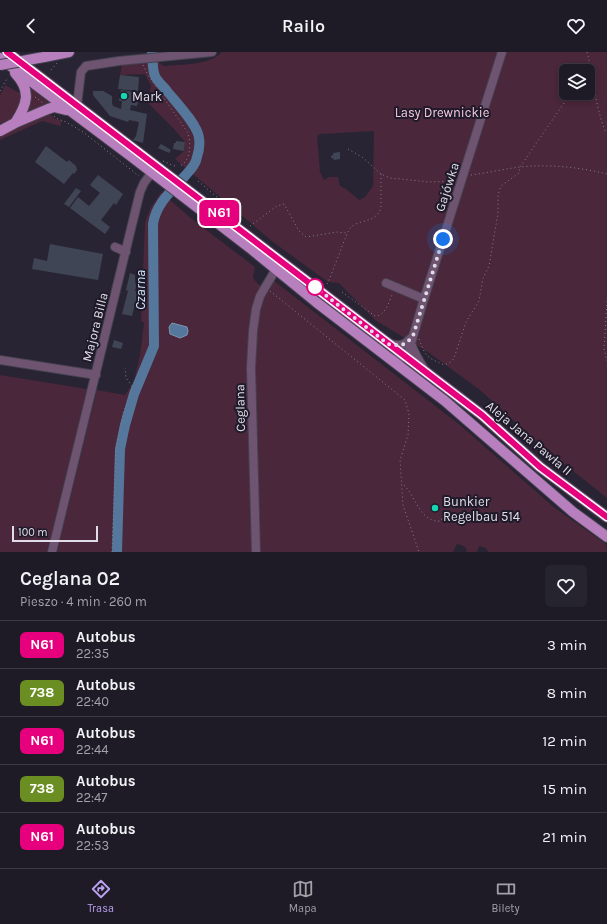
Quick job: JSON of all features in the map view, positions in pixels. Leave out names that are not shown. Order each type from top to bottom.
[{"type":"main road","points":[[0,65],[48,54],[69,52]]},
{"type":"main road","points":[[9,53],[74,109],[152,172],[170,181]]},
{"type":"main road","points":[[0,58],[74,109],[186,193]]},
{"type":"main road","points":[[0,58],[20,79],[26,93],[25,107],[15,123]]},
{"type":"main road","points":[[0,131],[15,123],[54,107],[74,109]]},
{"type":"main road","name":"Aleja Jana Pawła II","points":[[186,193],[273,273],[316,302],[462,414],[573,512],[607,537]]},
{"type":"main road","name":"Aleja Jana Pawła II","points":[[186,193],[232,223],[482,415],[540,467],[607,517]]},
{"type":"street","points":[[74,109],[81,72],[86,66],[119,60],[212,52]]},
{"type":"street","name":"Gajówka","points":[[405,357],[412,340],[502,52]]},
{"type":"street","name":"Majora Billa","points":[[52,552],[140,192],[144,183],[152,172]]},
{"type":"street","points":[[115,247],[126,252]]},
{"type":"street","name":"Ceglana","points":[[256,552],[251,360],[254,320],[260,296],[273,273]]},
{"type":"street","points":[[386,283],[424,299]]},
{"type":"street","points":[[388,344],[401,346],[412,340],[416,355],[427,374]]},
{"type":"street","points":[[388,358],[397,359],[405,357]]},
{"type":"street","points":[[0,360],[96,375]]},
{"type":"path","points":[[586,52],[590,64]]},
{"type":"path","points":[[143,59],[148,75],[188,133],[190,140],[189,154],[183,165],[180,166]]},
{"type":"path","points":[[51,70],[59,62]]},
{"type":"path","points":[[0,91],[8,77]]},
{"type":"path","points":[[31,94],[46,105]]},
{"type":"path","points":[[595,95],[600,120],[606,133]]},
{"type":"path","points":[[412,340],[418,336],[424,352],[430,359],[444,365],[451,362],[454,358],[466,322],[479,301],[483,278],[489,266],[498,213],[498,195],[501,186],[519,174],[520,167],[565,100]]},
{"type":"path","points":[[51,113],[58,119],[83,132],[140,177]]},
{"type":"path","points":[[348,149],[362,157],[381,174],[390,178],[430,182],[449,182],[463,177],[520,167],[556,166],[584,169],[607,174]]},
{"type":"path","points":[[327,284],[346,233],[351,227],[372,219],[379,213],[381,208],[381,174]]},
{"type":"path","points":[[198,181],[218,198]]},
{"type":"path","points":[[250,226],[277,206],[284,204],[299,231],[306,236],[337,232],[346,233]]},
{"type":"path","points":[[264,287],[405,400],[409,414],[408,435],[400,460],[403,483],[403,505],[420,552]]},
{"type":"path","points":[[342,292],[375,316],[379,316],[382,314],[396,287]]},
{"type":"path","points":[[607,301],[604,349],[607,361]]},
{"type":"path","points":[[112,552],[116,450],[123,413],[132,393],[132,386],[126,378],[125,368]]},
{"type":"path","points":[[403,483],[408,488],[424,516],[436,522],[441,521],[445,510]]},
{"type":"green space","name":"Lasy Drewnickie","points":[[222,52],[607,52],[607,498],[538,443],[480,390],[428,352],[375,320],[339,283],[328,282],[273,242],[175,159],[184,151],[185,142],[148,103],[151,86],[145,74],[120,75],[122,65],[159,62],[163,66],[210,60],[217,57]],"holes":[[[374,131],[373,186],[365,197],[359,200],[340,186],[338,177],[329,177],[324,180],[320,172],[317,136],[320,134]]]},
{"type":"green space","points":[[27,83],[53,103],[25,115]]},
{"type":"green space","points":[[5,85],[23,95],[23,100],[16,114],[0,127],[0,95]]},
{"type":"green space","points":[[48,112],[54,118],[62,121],[60,126],[42,121],[0,140],[0,136]]},
{"type":"green space","points":[[161,192],[193,220],[255,267],[253,278],[258,284],[266,288],[273,280],[460,425],[555,508],[606,544],[607,552],[488,552],[486,548],[479,546],[477,552],[466,552],[467,550],[464,546],[457,544],[453,552],[57,552],[97,390],[125,395],[134,381],[140,355],[144,323],[141,321],[145,222],[150,209]]},
{"type":"green space","points":[[0,375],[87,389],[47,552],[0,552]]},
{"type":"water","points":[[172,323],[187,327],[187,335],[180,338],[170,334],[169,327]]},
{"type":"building","points":[[120,75],[139,77],[138,91],[118,89]]},
{"type":"building","points":[[121,90],[142,93],[140,103],[138,102],[137,106],[131,105],[130,110],[147,114],[143,143],[133,140],[136,136],[139,122],[129,120],[128,122],[110,116],[93,95],[93,91],[103,91],[112,96],[113,106],[121,109],[122,101],[119,101]]},
{"type":"building","points":[[176,141],[185,142],[184,151],[173,149]]},
{"type":"building","points":[[161,144],[171,150],[169,153],[158,148]]},
{"type":"building","points":[[46,146],[67,162],[69,160],[76,166],[77,170],[64,184],[35,162]]},
{"type":"building","points":[[340,152],[340,159],[334,160],[331,158],[333,153]]},
{"type":"building","points":[[98,175],[123,194],[116,205],[114,203],[101,220],[110,227],[105,234],[70,208],[78,197],[89,206],[100,193],[90,185]]},
{"type":"building","points":[[76,188],[81,191],[69,207],[64,204]]},
{"type":"building","points":[[50,244],[103,254],[98,280],[32,269],[34,258],[47,261]]},
{"type":"building","points":[[130,273],[135,275],[135,291],[138,292],[132,316],[122,314],[128,291],[126,290]]},
{"type":"building","points":[[114,340],[123,343],[121,349],[112,347]]},
{"type":"waterway","name":"Czarna","points":[[117,552],[120,449],[134,394],[154,346],[153,224],[157,210],[161,204],[194,165],[199,145],[198,133],[191,120],[156,78],[153,70],[152,52]]},
{"type":"bus line","name":"N61","points":[[7,52],[192,194],[220,213],[482,415],[540,467],[607,517]]},
{"type":"place","name":"Mark","points":[[124,96]]},
{"type":"place","name":"Bunkier Regelbau 514","points":[[435,508]]},
{"type":"route","points":[[315,287],[388,344],[401,346],[413,336],[443,239]]}]
